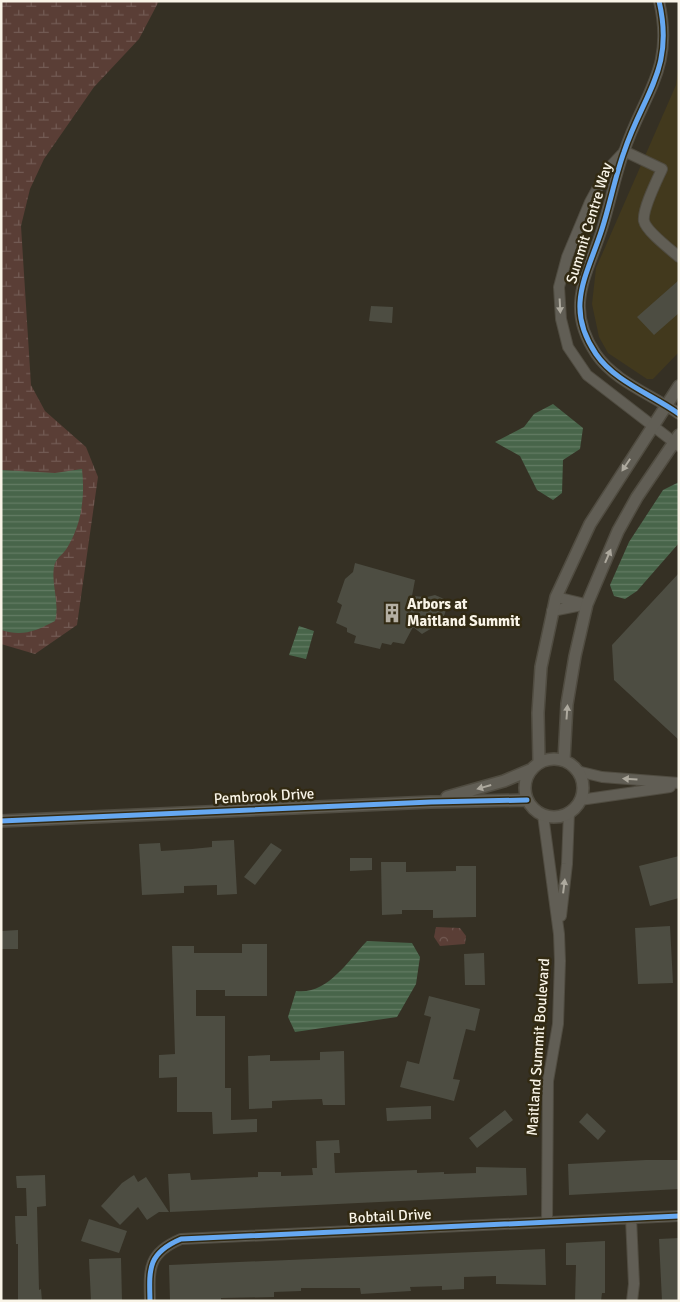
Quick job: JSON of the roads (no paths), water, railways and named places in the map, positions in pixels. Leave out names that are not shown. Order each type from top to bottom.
[{"type":"street","name":"Summit Centre Way","points":[[659,1],[664,34],[660,64],[654,87],[624,151],[602,230],[586,266],[579,299],[584,332],[597,356],[622,378],[679,414]]},
{"type":"street","name":"Summit Centre Way","points":[[624,151],[662,169],[644,220],[648,228],[679,257]]},
{"type":"street","name":"Summit Centre Way","points":[[624,151],[608,169],[567,257],[559,287],[560,319],[568,348],[587,375],[677,441]]},
{"type":"street","points":[[540,762],[538,713],[541,667],[556,597],[590,524],[679,386]]},
{"type":"street","points":[[564,760],[569,695],[575,656],[587,604],[618,531],[636,497],[677,441]]},
{"type":"street","points":[[556,597],[587,604]]},
{"type":"street","points":[[552,611],[587,604]]},
{"type":"street","points":[[554,758],[564,760],[577,771],[582,780],[580,800],[569,812],[554,817],[543,815],[533,808],[527,800],[524,791],[525,780],[530,770],[540,762],[554,758]]},
{"type":"street","name":"Pembrook Drive","points":[[431,802],[504,781],[530,770]]},
{"type":"street","points":[[577,771],[602,777],[679,784]]},
{"type":"street","points":[[580,800],[679,784]]},
{"type":"street","name":"Pembrook Drive","points":[[1,821],[431,802],[527,800]]},
{"type":"street","name":"Maitland Summit Boulevard","points":[[547,1221],[548,1081],[558,1024],[559,934],[567,864],[569,812]]},
{"type":"street","name":"Maitland Summit Boulevard","points":[[543,815],[559,934]]},
{"type":"street","name":"Bobtail Drive","points":[[150,1301],[149,1271],[154,1256],[166,1245],[181,1239],[679,1216]]},
{"type":"street","points":[[631,1218],[634,1284],[632,1301]]},
{"type":"place","name":"Arbors at Maitland Summit","points":[[392,613]]}]
